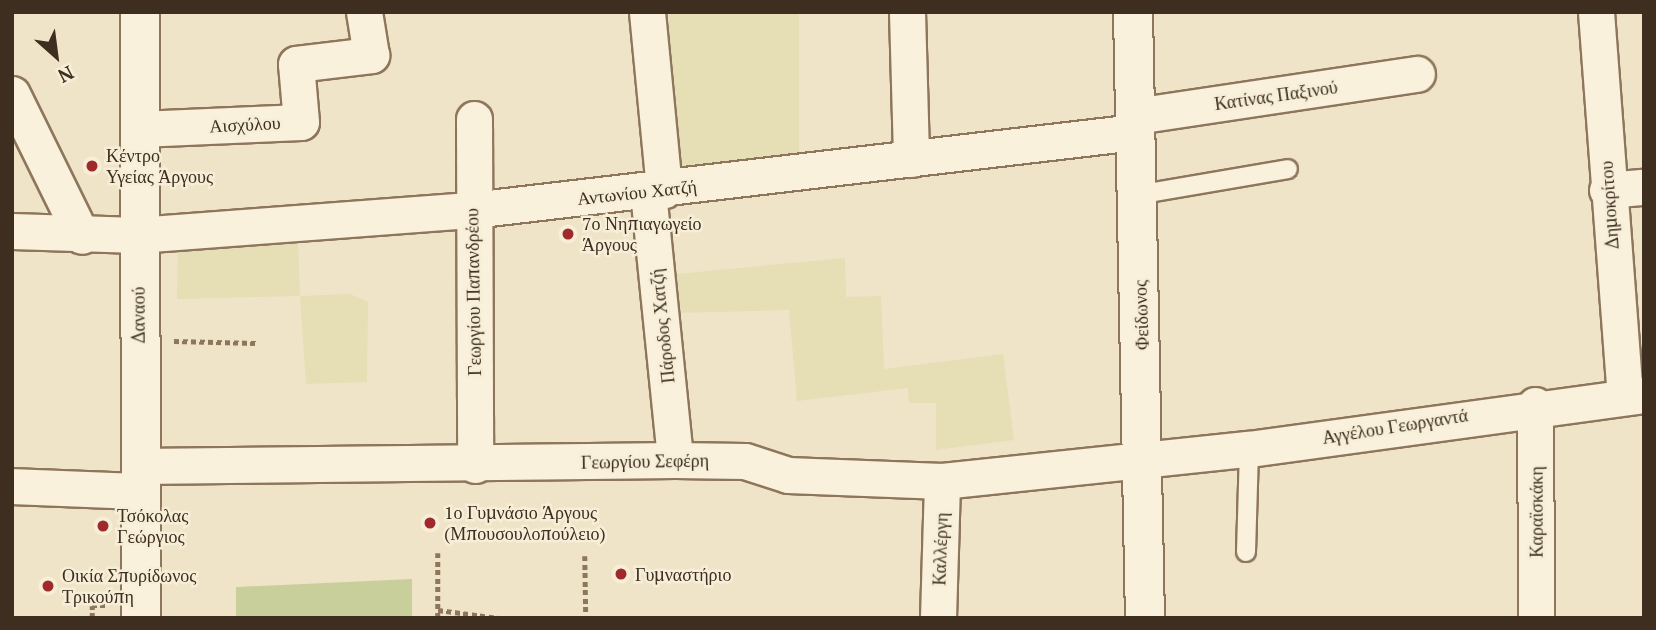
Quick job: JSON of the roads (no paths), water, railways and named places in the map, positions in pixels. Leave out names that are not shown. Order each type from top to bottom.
[{"type":"main road","name":"Δαναού","points":[[127,612],[139,478],[141,12]]},
{"type":"main road","name":"Φείδωνος","points":[[1133,12],[1136,195],[1147,458],[1145,618]]},
{"type":"street","name":"Αισχύλου","points":[[139,129],[301,122],[296,64],[371,55],[364,12]]},
{"type":"street","name":"Πάροδος Χατζή","points":[[647,12],[656,191],[675,460]]},
{"type":"street","points":[[907,12],[911,159]]},
{"type":"street","name":"Δημοκρίτου","points":[[1596,12],[1607,190],[1634,396]]},
{"type":"street","name":"Κατίνας Παξινού","points":[[1135,124],[1417,74]]},
{"type":"street","points":[[12,94],[82,236]]},
{"type":"street","name":"Γεωργίου Παπανδρέου","points":[[474,119],[472,210],[475,465]]},
{"type":"street","name":"Αντωνίου Χατζή","points":[[12,231],[82,236],[138,235],[472,210],[656,191],[911,159],[1135,124]]},
{"type":"street","points":[[1607,190],[1644,187]]},
{"type":"street","name":"Αγγέλου Γεωργαντά","points":[[1147,458],[1249,449],[1535,405],[1634,396]]},
{"type":"street","name":"Καραϊσκάκη","points":[[1535,405],[1536,618]]},
{"type":"street","name":"Γεωργίου Σεφέρη","points":[[12,486],[139,478],[675,460],[746,461],[788,475],[942,481],[1147,458]]},
{"type":"street","name":"Καλλέργη","points":[[938,618],[942,481]]},
{"type":"lane","points":[[1136,195],[1288,169]]},
{"type":"lane","points":[[1246,552],[1249,449]]},
{"type":"place","name":"Κέντρο Υγείας Άργους","points":[[92,166]]},
{"type":"place","name":"7ο Νηπιαγωγείο Άργους","points":[[568,234]]},
{"type":"place","name":"1ο Γυμνάσιο Άργους (Μπουσουλοπούλειο)","points":[[430,523]]},
{"type":"place","name":"Τσόκολας Γεώργιος","points":[[103,526]]},
{"type":"place","name":"Γυμναστήριο","points":[[621,574]]},
{"type":"place","name":"Οικία Σπυρίδωνος Τρικούπη","points":[[48,586]]}]
